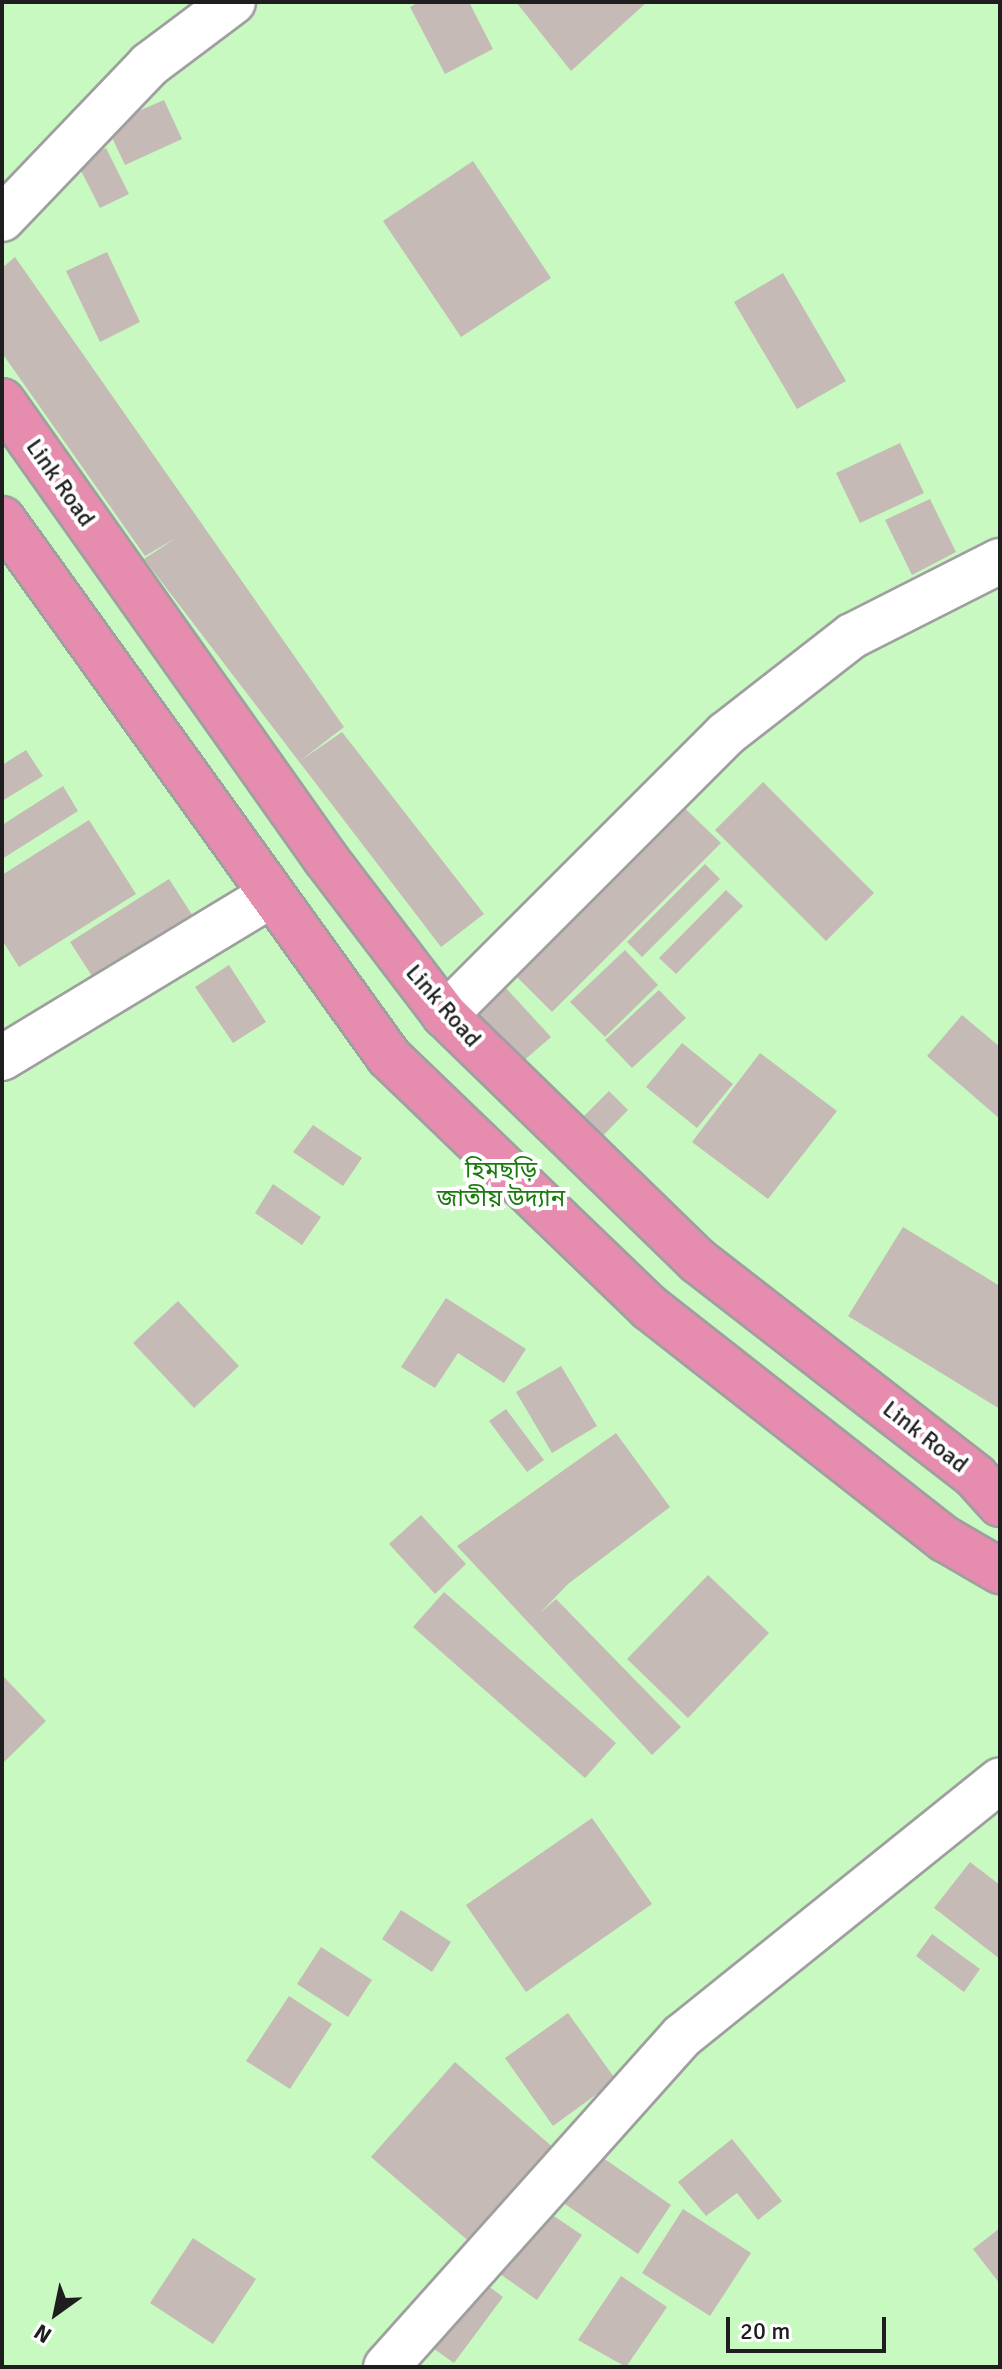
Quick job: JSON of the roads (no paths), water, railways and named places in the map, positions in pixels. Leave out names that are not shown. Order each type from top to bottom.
[{"type":"highway","name":"Link Road","points":[[2,401],[326,859],[445,1015],[698,1261],[975,1476],[1000,1504]]},
{"type":"highway","points":[[2,519],[270,896],[389,1057],[650,1308],[945,1539],[1000,1571]]},
{"type":"street","points":[[2,219],[149,65],[233,2]]},
{"type":"street","points":[[445,1015],[726,734],[852,636],[1000,561]]},
{"type":"street","points":[[2,1058],[270,896]]},
{"type":"street","points":[[386,2367],[682,2036],[1000,1780]]},
{"type":"park label","name":"হিমছড়ি জাতীয় উদ্যান","points":[[501,1185]]}]
